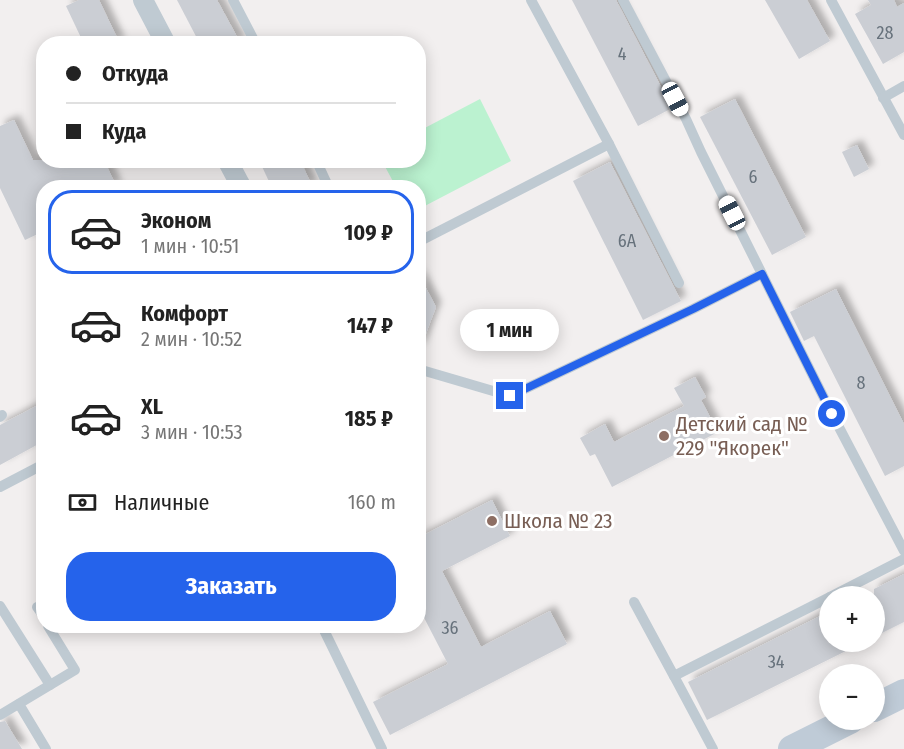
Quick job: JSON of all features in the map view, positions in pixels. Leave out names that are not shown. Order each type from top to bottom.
[{"type":"street","points":[[143,0],[162,36]]},
{"type":"street","points":[[885,702],[904,693]]},
{"type":"street","points":[[792,749],[830,730]]},
{"type":"lane","points":[[233,0],[252,36]]},
{"type":"lane","points":[[531,0],[609,144],[680,283]]},
{"type":"lane","points":[[623,0],[686,119],[832,414],[904,550]]},
{"type":"lane","points":[[831,0],[904,135]]},
{"type":"lane","points":[[883,98],[904,86]]},
{"type":"lane","points":[[426,238],[609,144]]},
{"type":"lane","points":[[426,372],[510,396],[762,274]]},
{"type":"lane","points":[[0,487],[36,468]]},
{"type":"lane","points":[[851,586],[904,559]]},
{"type":"lane","points":[[634,602],[713,749]]},
{"type":"lane","points":[[674,676],[819,603]]},
{"type":"lane","points":[[0,606],[50,685]]},
{"type":"lane","points":[[0,715],[75,670],[52,633]]},
{"type":"lane","points":[[325,633],[382,749]]},
{"type":"lane","points":[[19,704],[46,749]]},
{"type":"green space","points":[[480,99],[511,161],[426,205],[426,180],[392,180],[386,168],[426,168],[426,127]]},
{"type":"building","points":[[79,0],[99,0],[116,36],[80,36],[66,6]]},
{"type":"building","points":[[177,0],[217,0],[237,36],[196,36]]},
{"type":"building","points":[[572,0],[616,0],[672,108],[638,126]]},
{"type":"building","points":[[765,0],[807,0],[830,41],[799,59]]},
{"type":"building","points":[[868,0],[894,0],[897,7],[904,3],[904,52],[883,64],[855,14],[871,5]]},
{"type":"building","points":[[735,99],[806,237],[772,255],[700,117]]},
{"type":"building","points":[[14,120],[33,160],[36,160],[36,168],[108,168],[113,180],[36,180],[36,235],[25,240],[0,188],[0,126]]},
{"type":"building","points":[[857,145],[869,169],[854,177],[842,152]]},
{"type":"building","points":[[610,162],[681,301],[643,320],[573,181]]},
{"type":"building","points":[[263,168],[304,168],[309,180],[268,180]]},
{"type":"building","points":[[426,288],[436,307],[426,333]]},
{"type":"building","points":[[836,289],[904,424],[904,466],[885,476],[814,336],[804,341],[790,312]]},
{"type":"building","points":[[695,377],[706,397],[701,400],[718,432],[612,487],[595,454],[590,456],[580,438],[605,424],[614,442],[684,406],[674,388]]},
{"type":"building","points":[[36,406],[36,445],[0,465],[0,425]]},
{"type":"building","points":[[492,500],[510,536],[442,571],[481,647],[550,611],[567,644],[390,735],[373,702],[448,664],[426,621],[426,534]]},
{"type":"building","points":[[904,574],[904,622],[885,632],[885,586],[880,586]]},
{"type":"building","points":[[819,616],[819,652],[844,652],[707,720],[688,682]]},
{"type":"building","points":[[5,721],[22,749],[0,749],[0,722]]},
{"type":"place","name":"Детский сад № 229 \"Якорек\"","points":[[664,436]]},
{"type":"place","name":"Школа № 23","points":[[492,521]]},
{"type":"route","points":[[510,396],[762,274],[832,414]]}]
